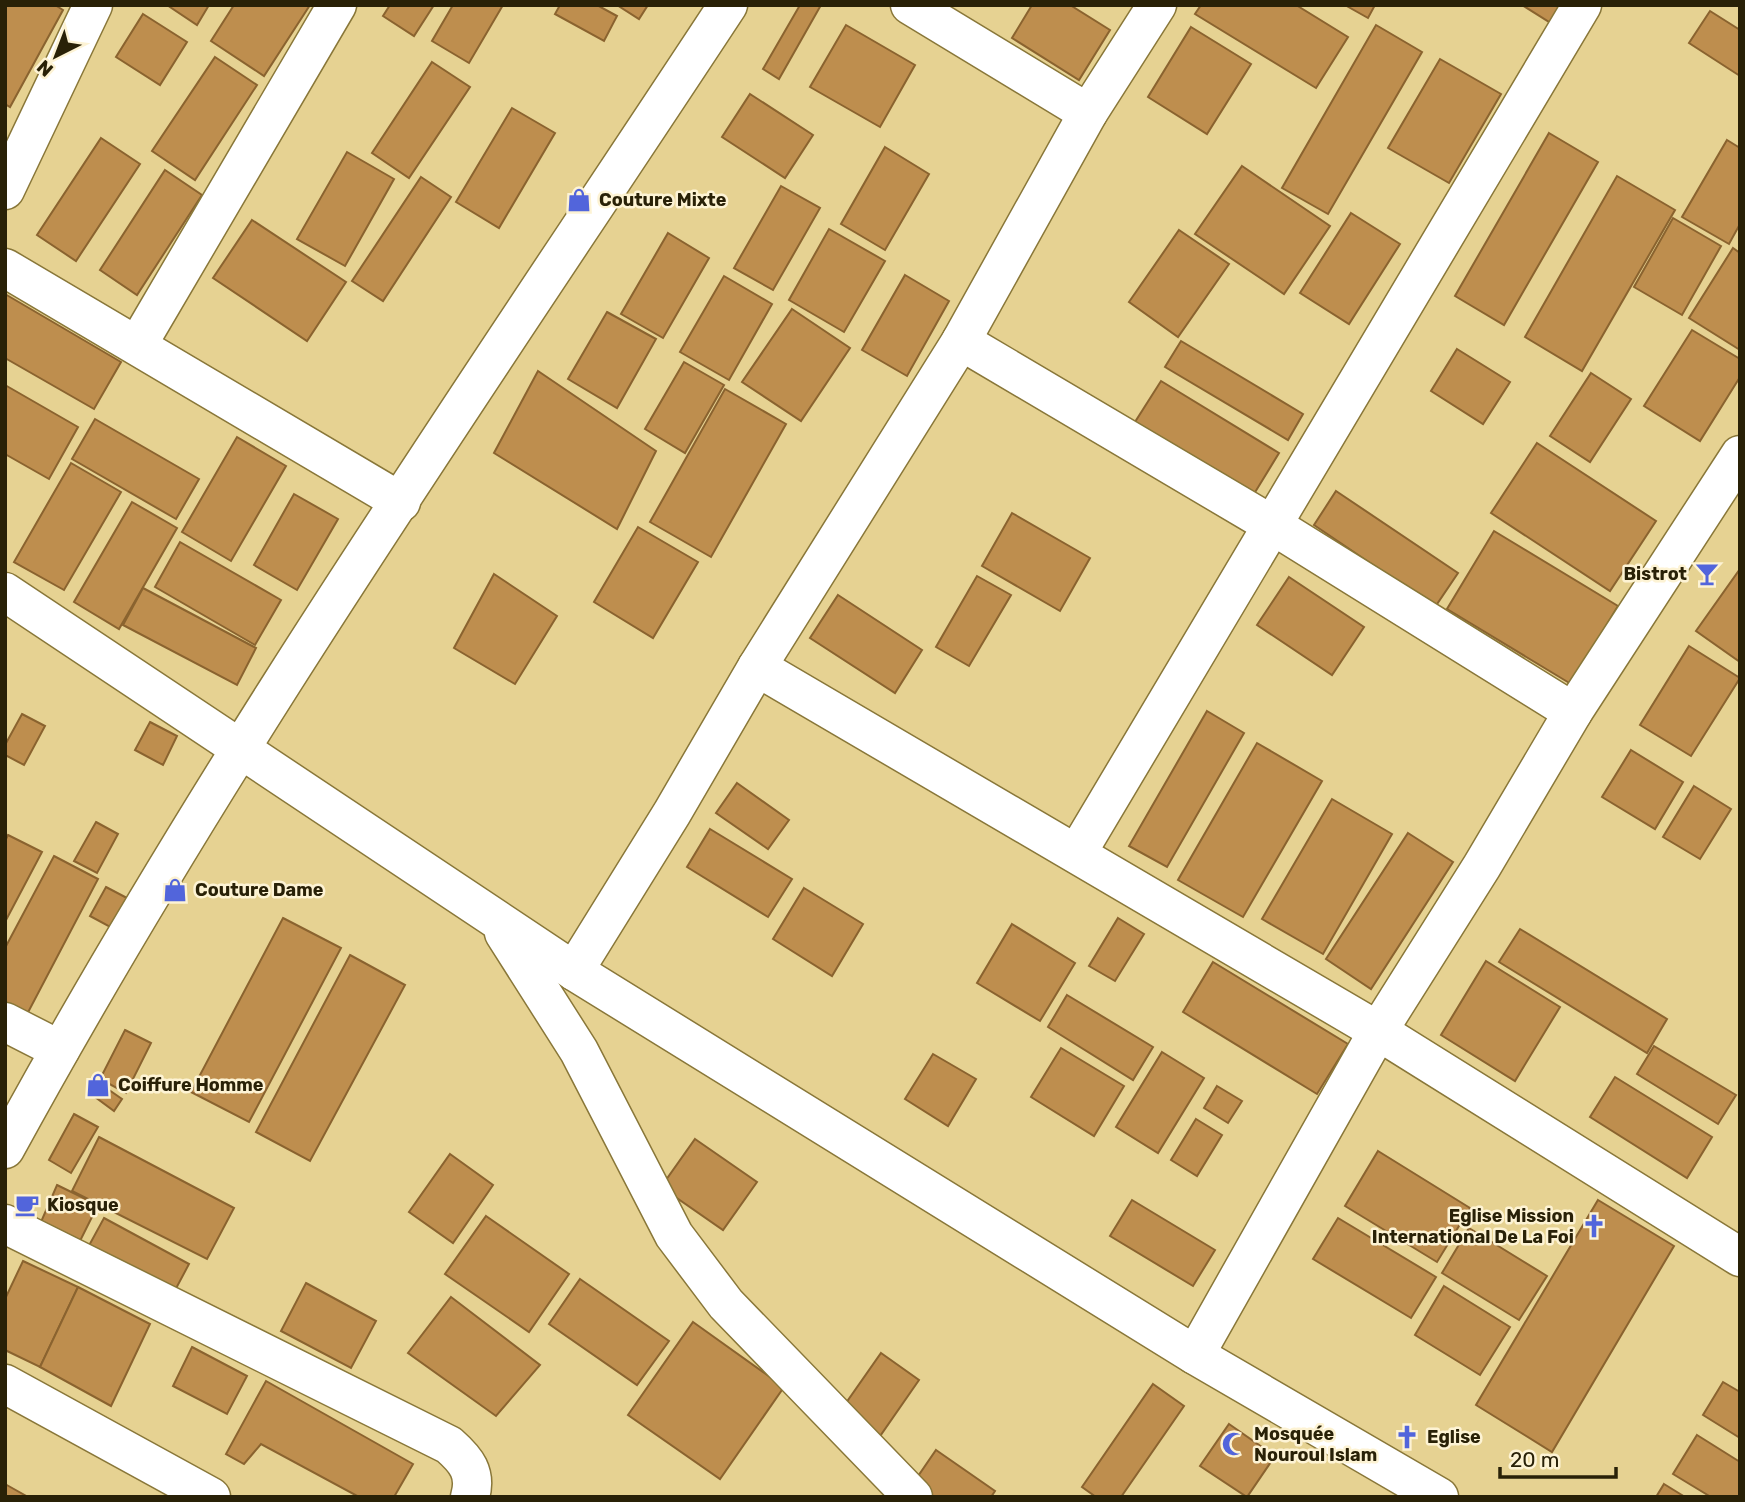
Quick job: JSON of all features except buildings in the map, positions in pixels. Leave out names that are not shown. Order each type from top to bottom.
[{"type":"street","points":[[5,190],[93,5]]},
{"type":"street","points":[[138,344],[337,5]]},
{"type":"street","points":[[5,1149],[60,1050],[239,749],[728,5]]},
{"type":"street","points":[[910,5],[1088,113]]},
{"type":"street","points":[[574,971],[672,813],[757,667],[961,341],[1088,113],[1157,5]]},
{"type":"street","points":[[1077,853],[1582,5]]},
{"type":"street","points":[[5,268],[138,344],[401,502]]},
{"type":"street","points":[[961,341],[1274,526],[1573,712]]},
{"type":"street","points":[[1195,1355],[1378,1031],[1482,866],[1573,712],[1740,455]]},
{"type":"street","points":[[5,592],[574,971],[1195,1355],[1439,1497]]},
{"type":"street","points":[[757,667],[1378,1031],[1740,1257]]},
{"type":"street","points":[[494,918],[579,1051],[674,1235],[726,1304],[913,1497]]},
{"type":"street","points":[[5,1022],[60,1050]]},
{"type":"street","points":[[5,1224],[449,1445],[466,1461],[473,1477],[470,1497]]},
{"type":"street","points":[[5,1384],[211,1497]]},
{"type":"place","name":"Couture Mixte","points":[[579,200]]},
{"type":"place","name":"Bistrot","points":[[1707,574]]},
{"type":"place","name":"Couture Dame","points":[[175,890]]},
{"type":"place","name":"Coiffure Homme","points":[[98,1085]]},
{"type":"place","name":"Kiosque","points":[[27,1205]]},
{"type":"place","name":"Eglise Mission International De La Foi","points":[[1594,1226]]},
{"type":"place","name":"Eglise","points":[[1407,1437]]},
{"type":"place","name":"Mosquée Nouroul Islam","points":[[1234,1444]]}]
